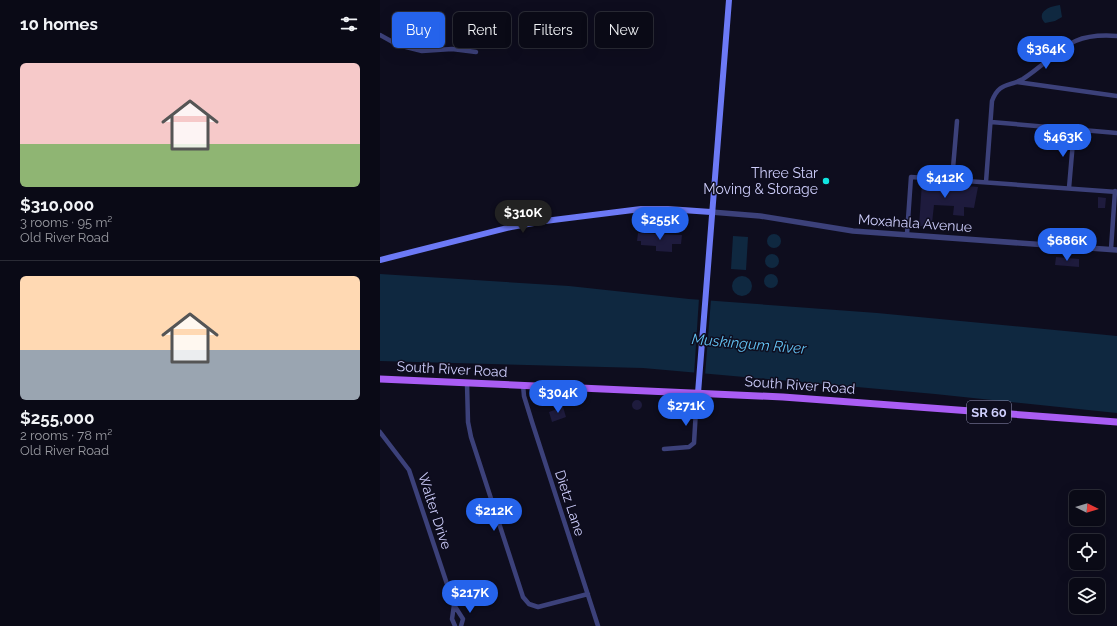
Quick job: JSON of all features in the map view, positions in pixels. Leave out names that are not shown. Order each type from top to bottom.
[{"type":"main road","points":[[697,393],[699,384],[729,0]]},
{"type":"main road","points":[[380,260],[512,227],[545,221],[641,209],[712,212]]},
{"type":"main road","name":"South River Road","points":[[380,379],[783,397],[1050,415],[1117,422]]},
{"type":"street","points":[[380,35],[398,45],[420,50],[452,49],[476,52]]},
{"type":"street","points":[[986,182],[994,96],[1003,86],[1017,82],[1057,51],[1070,43],[1089,37],[1117,36]]},
{"type":"street","points":[[1017,82],[1117,96]]},
{"type":"street","points":[[952,180],[957,120]]},
{"type":"street","points":[[991,122],[1117,133]]},
{"type":"street","points":[[1069,188],[1074,130]]},
{"type":"street","points":[[907,234],[912,176],[1116,191],[1114,250]]},
{"type":"street","name":"Moxahala Avenue","points":[[712,212],[760,216],[853,231],[1114,250]]},
{"type":"street","points":[[467,383],[468,422],[471,437],[523,597],[529,604],[538,607],[588,594]]},
{"type":"street","name":"Dietz Lane","points":[[523,385],[524,396],[598,626]]},
{"type":"street","points":[[664,449],[689,447],[694,443],[697,393]]},
{"type":"street","name":"Walter Drive","points":[[380,432],[409,470],[454,605],[463,619],[461,626]]},
{"type":"street","name":"Walter Drive","points":[[454,605],[452,620],[455,626]]},
{"type":"water","points":[[1060,5],[1062,17],[1055,21],[1045,23],[1042,16],[1045,10]]},
{"type":"water","points":[[771,234],[777,234],[781,238],[781,244],[777,248],[771,248],[767,244],[767,238]]},
{"type":"water","points":[[733,236],[748,237],[746,270],[731,269]]},
{"type":"water","points":[[769,254],[775,254],[779,258],[779,264],[775,268],[769,268],[765,264],[765,258]]},
{"type":"water","name":"Muskingum River","points":[[380,274],[569,286],[689,299],[877,313],[1117,336],[1117,413],[935,394],[643,368],[380,361]]},
{"type":"water","points":[[768,274],[774,274],[778,278],[778,284],[774,288],[768,288],[764,284],[764,278]]},
{"type":"water","points":[[742,276],[749,279],[752,286],[749,293],[742,296],[735,293],[732,286],[735,279]]},
{"type":"pier","points":[[699,298],[711,299],[705,376],[694,375]]},
{"type":"building","points":[[922,182],[978,187],[974,208],[964,207],[964,216],[953,215],[954,206],[934,205],[932,223],[927,223],[927,226],[919,226]]},
{"type":"building","points":[[1098,197],[1106,198],[1105,208],[1098,208]]},
{"type":"building","points":[[638,233],[682,235],[681,244],[672,244],[672,252],[656,251],[656,246],[641,245],[641,241],[637,241]]},
{"type":"building","points":[[1056,257],[1079,259],[1079,267],[1055,265]]},
{"type":"building","points":[[635,400],[639,400],[642,405],[639,410],[635,410],[632,407],[632,403]]},
{"type":"building","points":[[563,407],[566,417],[552,422],[549,412]]},
{"type":"place","name":"Three Star Moving & Storage","points":[[826,181]]}]
